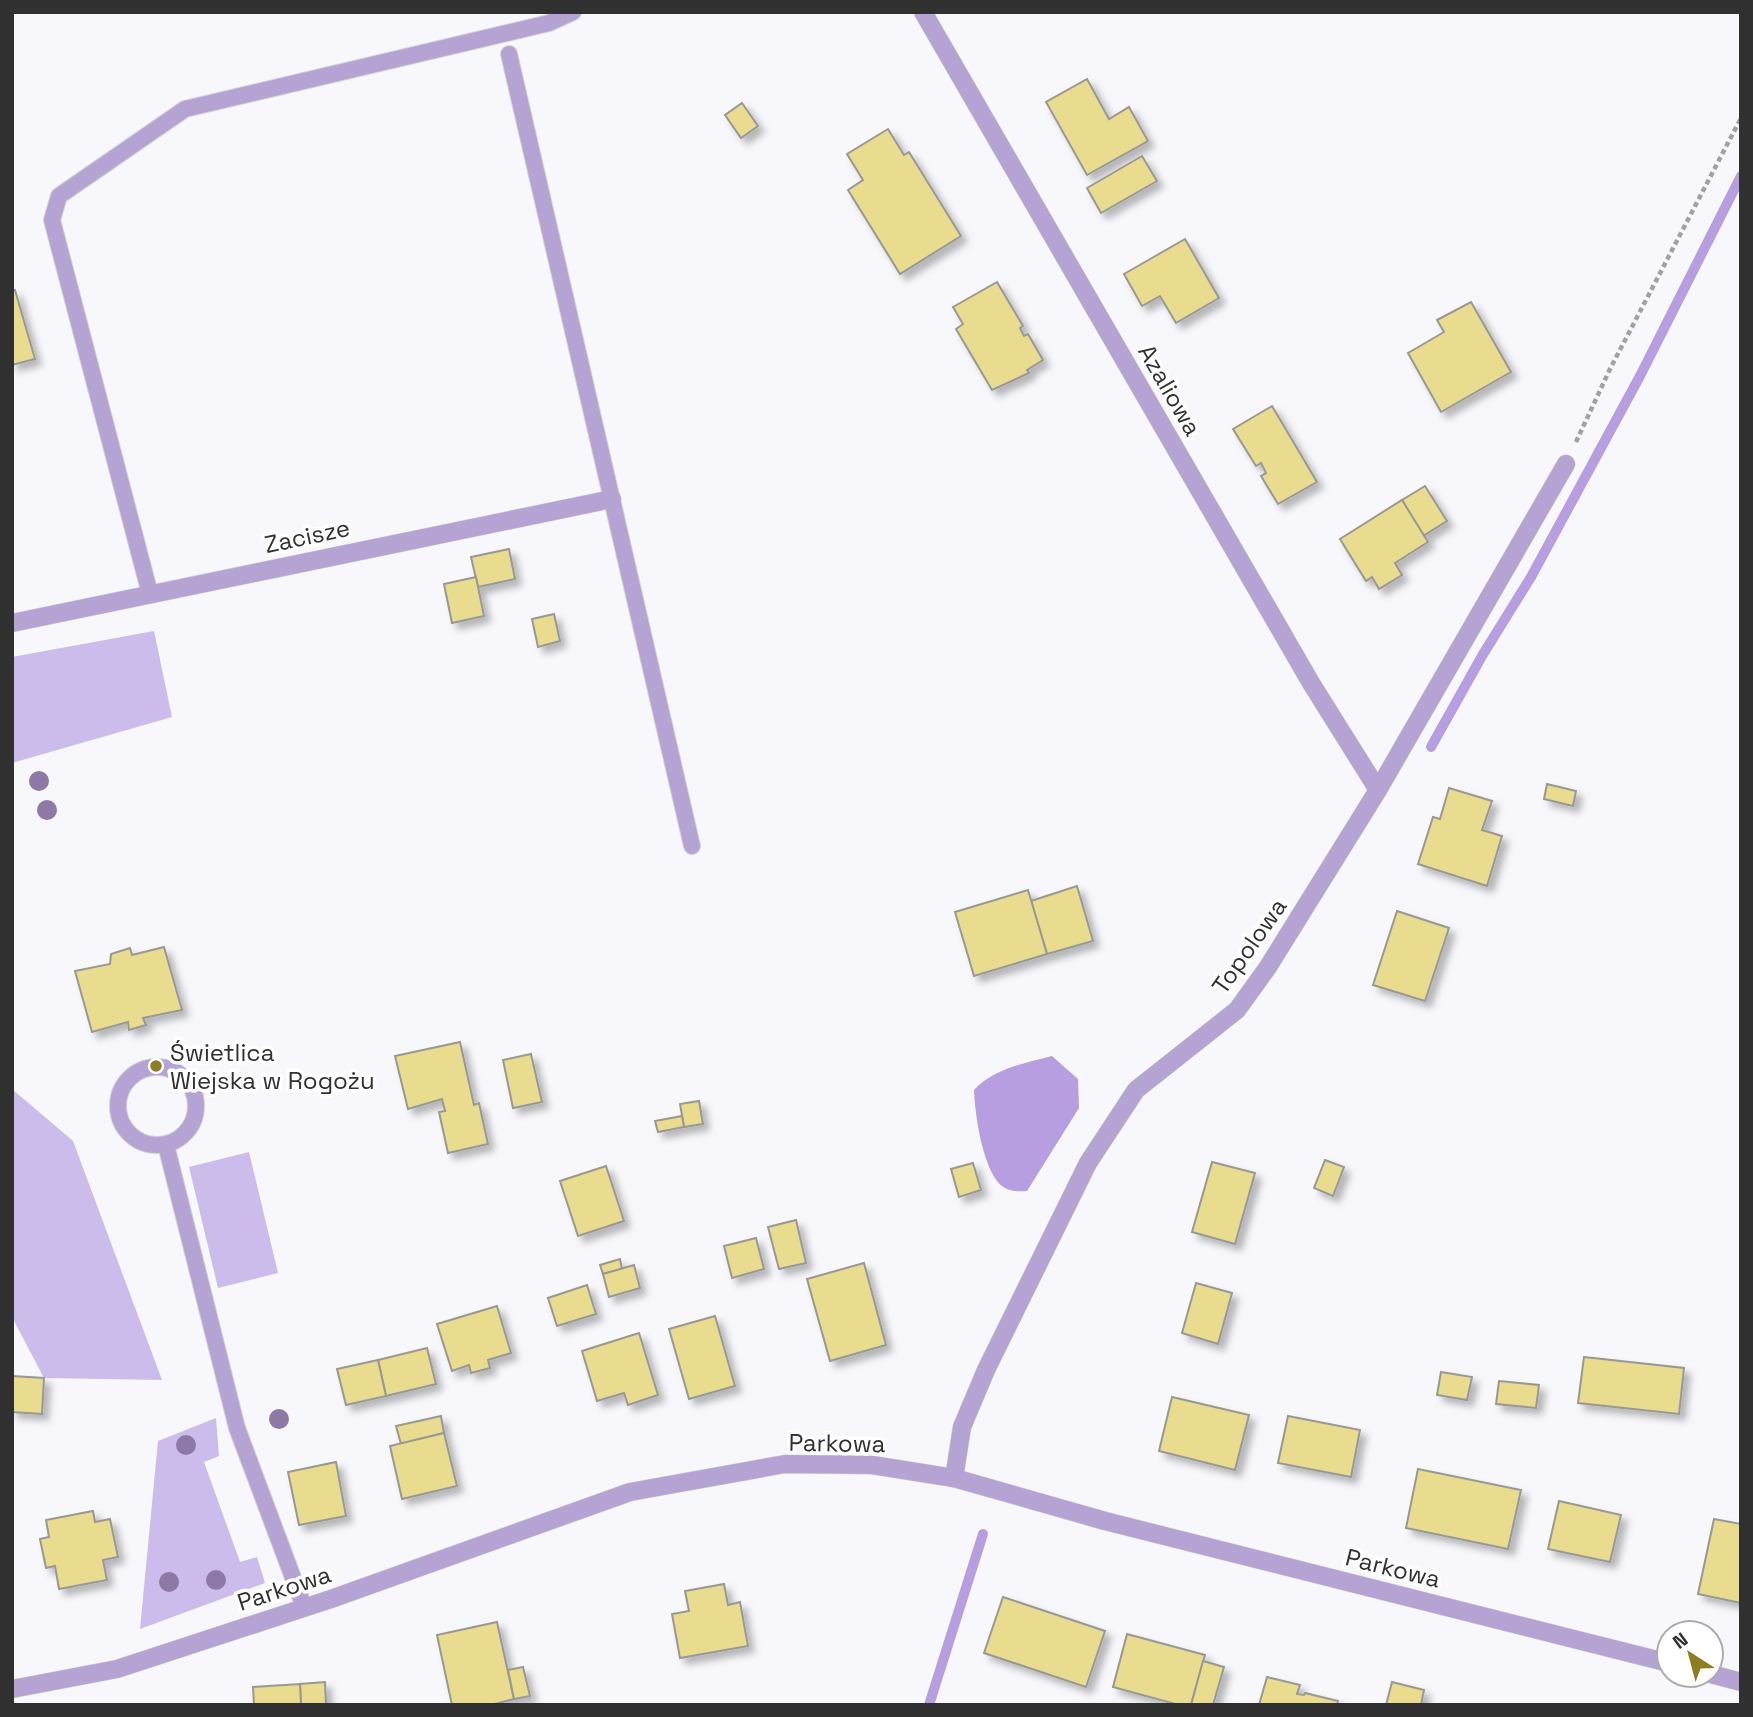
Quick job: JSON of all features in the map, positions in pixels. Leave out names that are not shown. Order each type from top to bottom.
[{"type":"street","name":"Azaliowa","points":[[923,12],[1311,683],[1378,790]]},
{"type":"street","name":"Topolowa","points":[[954,1478],[962,1427],[986,1370],[1088,1163],[1136,1090],[1237,1010],[1268,967],[1378,790],[1566,464]]},
{"type":"street","name":"Zacisze","points":[[12,623],[612,499]]},
{"type":"street","name":"Parkowa","points":[[12,1689],[117,1669],[304,1607],[630,1492],[785,1464],[872,1465],[954,1478],[1105,1521],[1655,1659]]},
{"type":"lane","points":[[150,594],[52,220],[60,196],[185,108],[549,23],[573,12]]},
{"type":"lane","points":[[509,54],[692,846]]},
{"type":"lane","points":[[160,1066],[181,1074],[195,1092],[197,1115],[185,1134],[166,1145],[143,1144],[125,1130],[117,1109],[122,1087],[138,1071],[160,1066]]},
{"type":"lane","points":[[166,1145],[237,1428],[304,1607]]},
{"type":"path","points":[[1566,464],[1610,369],[1741,118]]},
{"type":"shaded area","points":[[154,631],[172,717],[12,763],[12,657]]},
{"type":"shaded area","points":[[1052,1056],[1078,1079],[1079,1108],[1027,1191],[1010,1190],[997,1181],[987,1162],[978,1125],[974,1090],[1000,1072]]},
{"type":"shaded area","points":[[12,1089],[73,1141],[162,1380],[44,1378],[12,1317]]},
{"type":"shaded area","points":[[249,1152],[278,1273],[218,1288],[189,1167]]},
{"type":"shaded area","points":[[216,1418],[219,1456],[204,1462],[240,1562],[257,1557],[265,1583],[140,1629],[158,1441]]},
{"type":"building","points":[[1087,79],[1109,119],[1129,107],[1148,141],[1087,175],[1046,102]]},
{"type":"building","points":[[742,103],[758,126],[741,138],[725,115]]},
{"type":"building","points":[[888,129],[904,155],[909,152],[961,236],[900,274],[848,190],[863,180],[847,154]]},
{"type":"building","points":[[1142,156],[1157,181],[1101,213],[1087,188]]},
{"type":"building","points":[[1185,239],[1219,298],[1176,323],[1160,296],[1142,306],[1124,274]]},
{"type":"building","points":[[997,282],[1023,326],[1020,328],[1024,336],[1028,334],[1043,360],[1027,370],[1029,373],[992,390],[956,329],[963,324],[953,307]]},
{"type":"building","points":[[15,290],[35,359],[12,365],[12,291]]},
{"type":"building","points":[[1471,302],[1511,372],[1441,412],[1408,353],[1444,332],[1437,320]]},
{"type":"building","points":[[1272,406],[1317,482],[1278,504],[1261,476],[1266,473],[1261,463],[1256,466],[1233,429]]},
{"type":"building","points":[[1425,486],[1447,521],[1423,536],[1402,500]]},
{"type":"building","points":[[1402,500],[1428,542],[1395,563],[1402,575],[1379,589],[1372,577],[1366,581],[1340,539]]},
{"type":"building","points":[[509,549],[515,579],[478,587],[471,557]]},
{"type":"building","points":[[476,577],[484,616],[452,623],[444,584]]},
{"type":"building","points":[[554,614],[560,641],[538,647],[532,619]]},
{"type":"building","points":[[1547,784],[1576,791],[1573,806],[1544,799]]},
{"type":"building","points":[[1449,788],[1492,801],[1482,830],[1502,836],[1487,886],[1418,864],[1433,817],[1440,819]]},
{"type":"building","points":[[1077,886],[1093,941],[1047,954],[1031,901]]},
{"type":"building","points":[[1028,890],[1047,954],[974,976],[955,912]]},
{"type":"building","points":[[1397,911],[1449,928],[1425,1001],[1373,985]]},
{"type":"building","points":[[164,947],[182,1010],[143,1018],[146,1025],[129,1030],[128,1022],[92,1032],[75,971],[110,964],[111,954],[130,948],[132,955]]},
{"type":"building","points":[[460,1042],[474,1105],[479,1103],[488,1144],[448,1153],[439,1112],[445,1111],[442,1099],[408,1109],[395,1056]]},
{"type":"building","points":[[531,1054],[542,1102],[513,1108],[503,1060]]},
{"type":"building","points":[[699,1101],[703,1124],[684,1127],[680,1104]]},
{"type":"building","points":[[682,1116],[684,1127],[658,1132],[655,1121]]},
{"type":"building","points":[[1325,1160],[1344,1167],[1333,1196],[1314,1188]]},
{"type":"building","points":[[1212,1162],[1255,1173],[1235,1244],[1192,1232]]},
{"type":"building","points":[[973,1163],[981,1190],[959,1197],[951,1169]]},
{"type":"building","points":[[606,1166],[624,1221],[578,1236],[560,1181]]},
{"type":"building","points":[[796,1220],[806,1263],[779,1269],[768,1227]]},
{"type":"building","points":[[756,1238],[764,1269],[732,1278],[724,1246]]},
{"type":"building","points":[[620,1259],[622,1269],[603,1274],[600,1265]]},
{"type":"building","points":[[864,1263],[886,1345],[830,1361],[807,1279]]},
{"type":"building","points":[[634,1265],[640,1288],[609,1297],[603,1274]]},
{"type":"building","points":[[1196,1283],[1232,1293],[1218,1344],[1182,1333]]},
{"type":"building","points":[[587,1285],[596,1314],[557,1326],[548,1298]]},
{"type":"building","points":[[497,1306],[511,1353],[488,1360],[490,1368],[471,1373],[469,1365],[452,1371],[437,1324]]},
{"type":"building","points":[[715,1316],[735,1386],[689,1399],[669,1329]]},
{"type":"building","points":[[639,1333],[658,1395],[628,1405],[624,1393],[597,1401],[582,1351]]},
{"type":"building","points":[[427,1348],[436,1384],[386,1396],[378,1360]]},
{"type":"building","points":[[1584,1357],[1684,1368],[1679,1414],[1578,1403]]},
{"type":"building","points":[[378,1360],[386,1396],[346,1405],[337,1369]]},
{"type":"building","points":[[1441,1372],[1472,1377],[1467,1400],[1437,1395]]},
{"type":"building","points":[[12,1376],[44,1378],[42,1414],[12,1412]]},
{"type":"building","points":[[1499,1381],[1539,1385],[1536,1408],[1496,1404]]},
{"type":"building","points":[[1172,1397],[1249,1415],[1235,1470],[1159,1451]]},
{"type":"building","points":[[441,1416],[444,1433],[401,1444],[396,1426]]},
{"type":"building","points":[[1288,1416],[1360,1430],[1351,1477],[1278,1463]]},
{"type":"building","points":[[444,1433],[457,1486],[402,1499],[390,1446]]},
{"type":"building","points":[[336,1462],[346,1516],[299,1525],[288,1472]]},
{"type":"building","points":[[1418,1469],[1521,1490],[1508,1549],[1406,1528]]},
{"type":"building","points":[[1559,1501],[1621,1515],[1610,1562],[1548,1549]]},
{"type":"building","points":[[93,1511],[95,1522],[110,1519],[118,1557],[103,1560],[107,1580],[59,1589],[55,1566],[46,1568],[40,1539],[49,1537],[46,1520]]},
{"type":"building","points":[[1714,1519],[1741,1524],[1741,1603],[1698,1594]]},
{"type":"building","points":[[724,1584],[728,1605],[740,1602],[748,1646],[680,1658],[672,1614],[689,1611],[685,1591]]},
{"type":"building","points":[[1003,1597],[1105,1631],[1086,1687],[984,1653]]},
{"type":"building","points":[[497,1622],[514,1699],[491,1705],[452,1705],[437,1635]]},
{"type":"building","points":[[1127,1634],[1205,1655],[1191,1705],[1179,1705],[1113,1687]]},
{"type":"building","points":[[1203,1661],[1224,1667],[1213,1705],[1191,1705]]},
{"type":"building","points":[[523,1667],[530,1696],[514,1699],[508,1670]]},
{"type":"building","points":[[1267,1677],[1300,1685],[1297,1694],[1305,1693],[1338,1701],[1337,1705],[1259,1705]]},
{"type":"building","points":[[325,1682],[326,1705],[301,1705],[300,1684]]},
{"type":"building","points":[[1392,1682],[1424,1690],[1421,1705],[1386,1705]]},
{"type":"building","points":[[300,1684],[301,1705],[254,1705],[253,1687]]},
{"type":"waterway","points":[[1431,747],[1482,656],[1531,577],[1640,376],[1741,176]]},
{"type":"waterway","points":[[929,1705],[983,1534]]},
{"type":"place","name":"Świetlica Wiejska w Rogożu","points":[[156,1066]]}]
